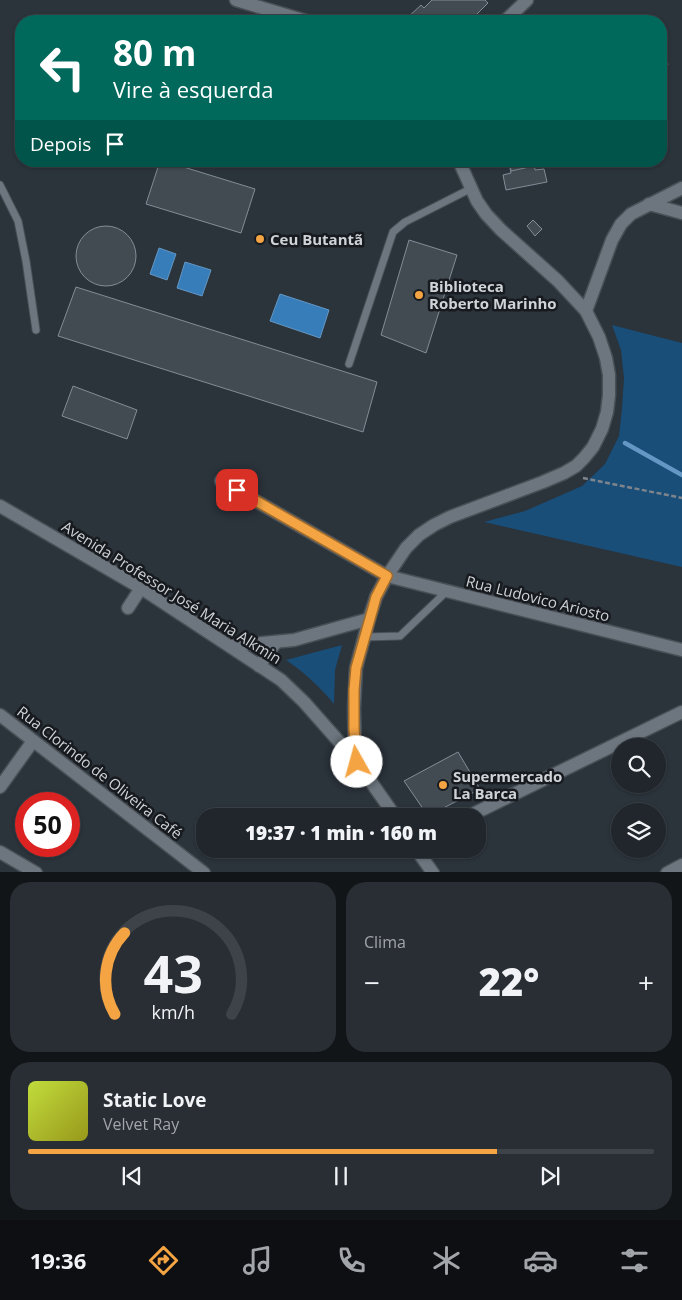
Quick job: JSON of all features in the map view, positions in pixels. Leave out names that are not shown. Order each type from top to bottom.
[{"type":"street","points":[[236,0],[286,15]]},
{"type":"street","points":[[511,15],[527,0]]},
{"type":"street","points":[[357,762],[354,729],[356,668],[376,597],[387,576],[406,548],[419,535],[450,517],[564,474],[576,466],[593,446],[602,429],[607,412],[610,375],[599,338],[586,311],[558,281],[501,230],[482,207],[462,167]]},
{"type":"street","points":[[586,311],[612,240],[621,224],[631,214],[682,188]]},
{"type":"street","points":[[649,204],[682,213]]},
{"type":"street","name":"Rua Ludovico Ariosto","points":[[221,481],[387,576],[682,650]]},
{"type":"street","name":"Avenida Professor José Maria Alkmin","points":[[0,506],[141,588],[281,680],[304,702],[357,762],[389,808]]},
{"type":"street","points":[[128,608],[141,588]]},
{"type":"street","points":[[230,646],[294,640],[369,619]]},
{"type":"street","points":[[260,666],[276,642]]},
{"type":"street","points":[[485,808],[682,712]]},
{"type":"street","name":"Rua Clorindo de Oliveira Café","points":[[0,715],[204,872]]},
{"type":"street","points":[[0,787],[33,742]]},
{"type":"street","points":[[0,852],[36,872]]},
{"type":"street","points":[[423,858],[433,872]]},
{"type":"street","points":[[667,872],[682,865]]},
{"type":"lane","points":[[0,185],[18,221],[36,330]]},
{"type":"lane","points":[[349,364],[394,232],[405,222],[472,188]]},
{"type":"lane","points":[[365,637],[400,636],[447,591]]},
{"type":"path","points":[[564,474],[682,498]]},
{"type":"shaded area","points":[[159,248],[176,254],[167,280],[150,274]]},
{"type":"shaded area","points":[[185,262],[211,270],[202,296],[177,288]]},
{"type":"shaded area","points":[[280,294],[329,310],[320,338],[270,321]]},
{"type":"shaded area","points":[[612,325],[682,343],[682,567],[484,522],[525,511],[582,486],[605,464],[619,436],[624,378],[621,350]]},
{"type":"shaded area","points":[[342,645],[335,670],[334,704],[312,680],[286,660]]},
{"type":"building","points":[[432,0],[485,0],[488,3],[476,15],[410,15],[421,5],[424,8]]},
{"type":"building","points":[[158,167],[184,167],[255,189],[241,233],[146,204]]},
{"type":"building","points":[[510,167],[535,167],[535,170],[544,169],[547,182],[506,190],[503,175],[511,173]]},
{"type":"building","points":[[510,167],[529,167],[511,171]]},
{"type":"building","points":[[533,220],[542,229],[535,236],[527,226]]},
{"type":"building","points":[[106,226],[122,231],[127,235],[131,240],[136,256],[131,272],[127,277],[122,281],[106,286],[90,281],[85,277],[81,272],[76,256],[81,240],[85,235],[90,231]]},
{"type":"building","name":"Biblioteca Roberto Marinho","points":[[409,240],[457,255],[426,353],[381,335]]},
{"type":"building","points":[[76,287],[377,382],[363,432],[58,336]]},
{"type":"building","points":[[73,386],[137,410],[127,439],[62,416]]},
{"type":"building","points":[[458,752],[480,789],[443,808],[423,808],[404,781]]},
{"type":"waterway","points":[[625,443],[682,475]]},
{"type":"place","name":"Ceu Butantã","points":[[260,239]]},
{"type":"place","name":"Biblioteca Roberto Marinho","points":[[419,295]]},
{"type":"place","name":"Supermercado La Barca","points":[[443,785]]},
{"type":"route","points":[[237,490],[387,576],[376,597],[356,668],[354,729],[357,762]]}]
